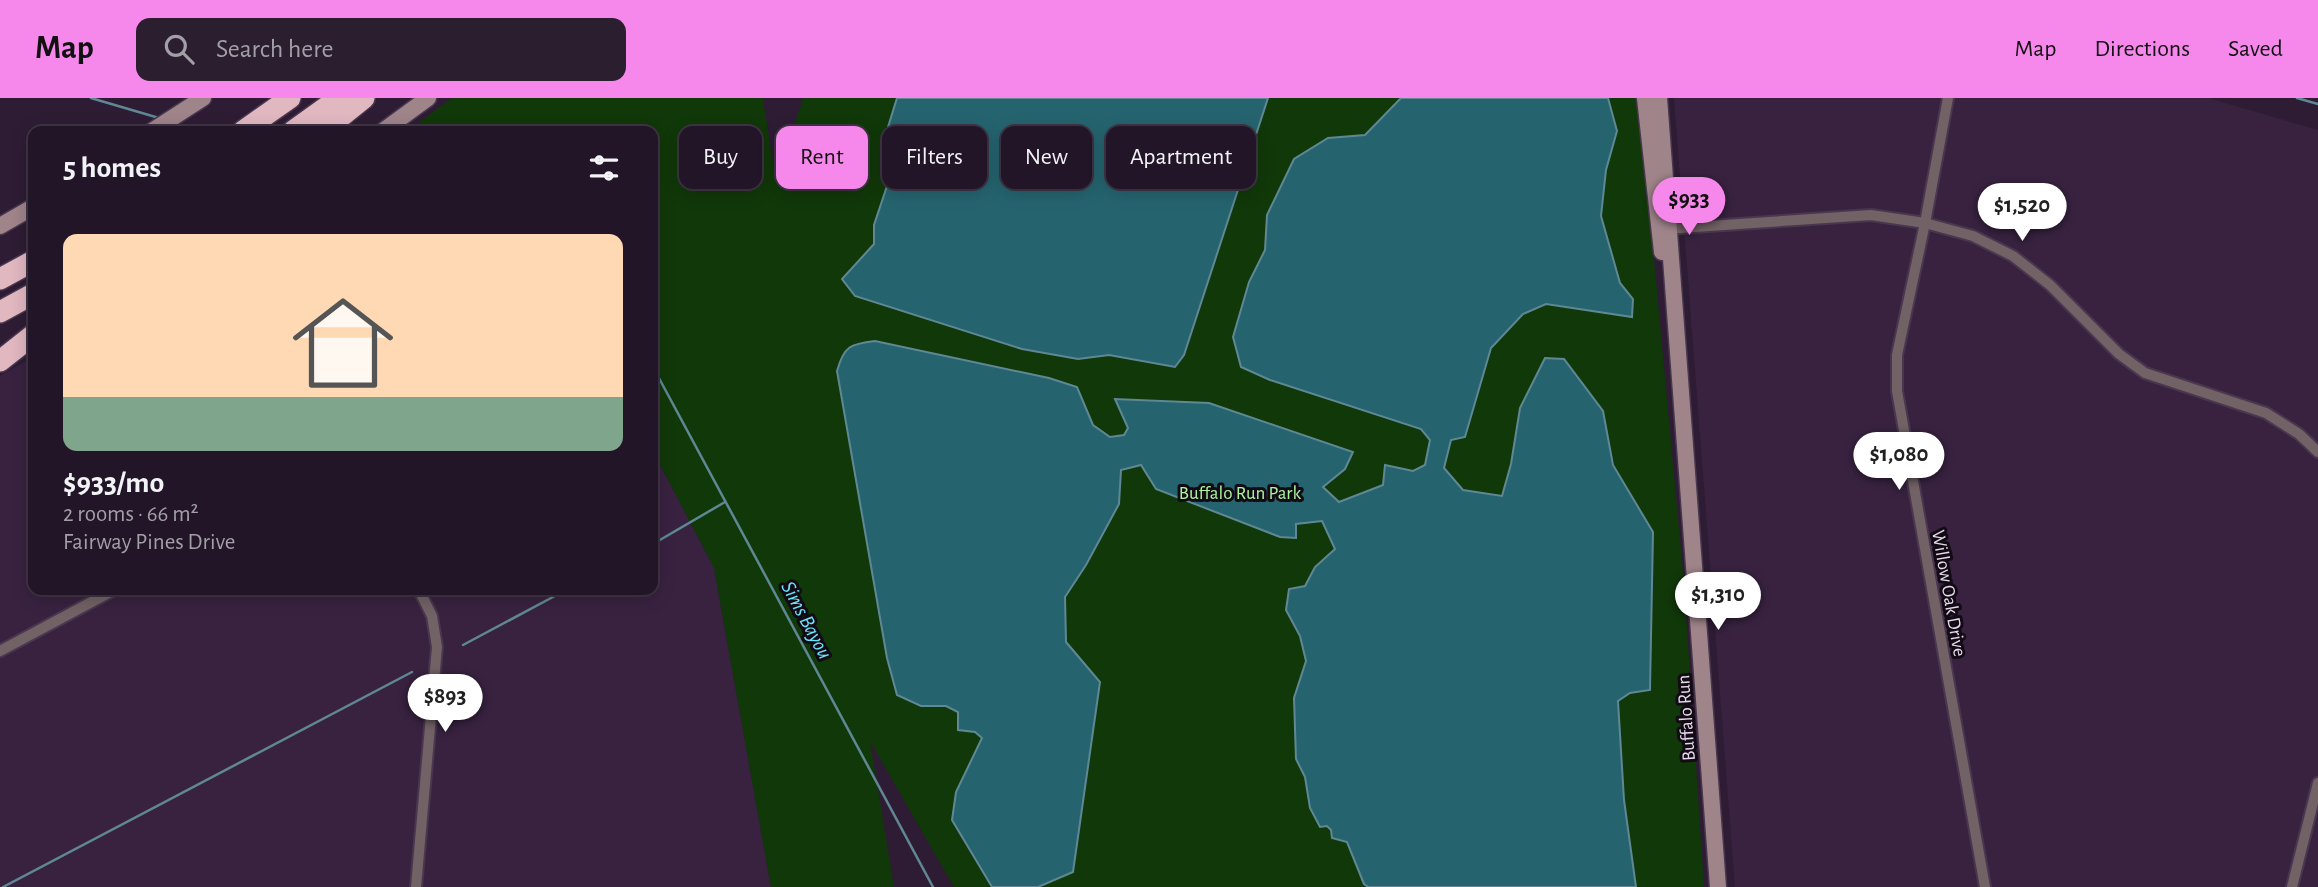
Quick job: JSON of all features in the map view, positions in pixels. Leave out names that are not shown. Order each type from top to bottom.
[{"type":"highway","points":[[250,126],[290,98]]},
{"type":"highway","points":[[300,126],[339,98]]},
{"type":"highway","points":[[329,126],[364,98]]},
{"type":"highway","points":[[0,279],[28,264]]},
{"type":"highway","points":[[0,312],[28,297]]},
{"type":"highway","points":[[0,364],[28,339]]},
{"type":"street","points":[[160,126],[202,98]]},
{"type":"street","points":[[390,126],[428,98]]},
{"type":"street","name":"Buffalo Run","points":[[1645,98],[1664,229],[1681,379],[1718,887]]},
{"type":"street","name":"Buffalo Run","points":[[1659,98],[1664,229]]},
{"type":"street","name":"Willow Oak Drive","points":[[1948,98],[1897,355],[1897,391],[1985,887]]},
{"type":"street","points":[[0,226],[28,210]]},
{"type":"street","points":[[1664,229],[1871,215],[1925,223],[1973,236],[2013,256],[2050,285],[2119,354],[2145,373],[2266,413],[2299,434],[2318,452]]},
{"type":"street","points":[[0,364],[28,350]]},
{"type":"street","points":[[0,651],[105,595]]},
{"type":"street","points":[[416,887],[437,647],[432,616],[422,595]]},
{"type":"street","points":[[2292,887],[2318,783]]},
{"type":"shaded area","points":[[897,98],[1268,98],[1256,135],[1256,126],[1106,126],[1106,189],[1238,189],[1184,355],[1175,367],[1109,355],[1078,359],[1022,349],[855,296],[842,279],[874,244],[874,225],[886,189],[987,189],[987,126],[888,126]]},
{"type":"shaded area","points":[[1401,98],[1608,98],[1617,131],[1606,170],[1601,216],[1620,283],[1633,299],[1632,317],[1546,304],[1523,314],[1491,348],[1465,437],[1451,440],[1444,468],[1463,490],[1502,496],[1511,464],[1520,408],[1545,358],[1564,359],[1603,411],[1613,465],[1653,532],[1650,690],[1630,693],[1618,701],[1624,800],[1636,887],[1368,887],[1364,884],[1347,842],[1332,838],[1331,830],[1327,826],[1320,827],[1310,808],[1305,777],[1296,759],[1294,698],[1306,661],[1300,636],[1286,610],[1289,589],[1305,586],[1315,567],[1335,549],[1322,521],[1296,524],[1296,538],[1280,537],[1156,489],[1141,465],[1121,470],[1119,504],[1065,597],[1066,642],[1100,682],[1073,872],[1038,887],[992,887],[952,820],[956,792],[982,738],[975,732],[958,730],[958,712],[946,706],[921,706],[897,695],[887,658],[837,371],[842,356],[854,345],[875,341],[1049,378],[1077,387],[1093,425],[1110,437],[1124,435],[1128,428],[1115,399],[1209,403],[1353,452],[1345,469],[1323,487],[1339,502],[1383,485],[1385,465],[1413,471],[1425,465],[1430,440],[1421,429],[1270,380],[1241,367],[1233,337],[1249,282],[1265,250],[1267,215],[1294,159],[1328,138],[1365,135]]},
{"type":"shaded area","points":[[1674,98],[2208,98],[2318,130],[2318,887],[1735,887]]},
{"type":"shaded area","points":[[28,360],[28,595],[658,595],[658,461],[714,568],[771,887],[0,887],[0,376]]},
{"type":"green space","name":"Buffalo Run Park","points":[[452,98],[763,98],[776,189],[868,189],[868,126],[794,126],[803,98],[1639,98],[1684,583],[1704,887],[954,887],[870,741],[894,887],[771,887],[714,568],[658,461],[658,126],[414,126]]},
{"type":"waterway","name":"Sims Bayou","points":[[91,98],[159,118]]},
{"type":"waterway","points":[[2297,98],[2318,104]]},
{"type":"waterway","name":"Sims Bayou","points":[[175,124],[182,126]]},
{"type":"waterway","name":"Sims Bayou","points":[[658,376],[933,887]]},
{"type":"waterway","points":[[658,541],[725,502]]},
{"type":"waterway","points":[[463,645],[557,595]]},
{"type":"waterway","points":[[3,887],[412,672]]}]
